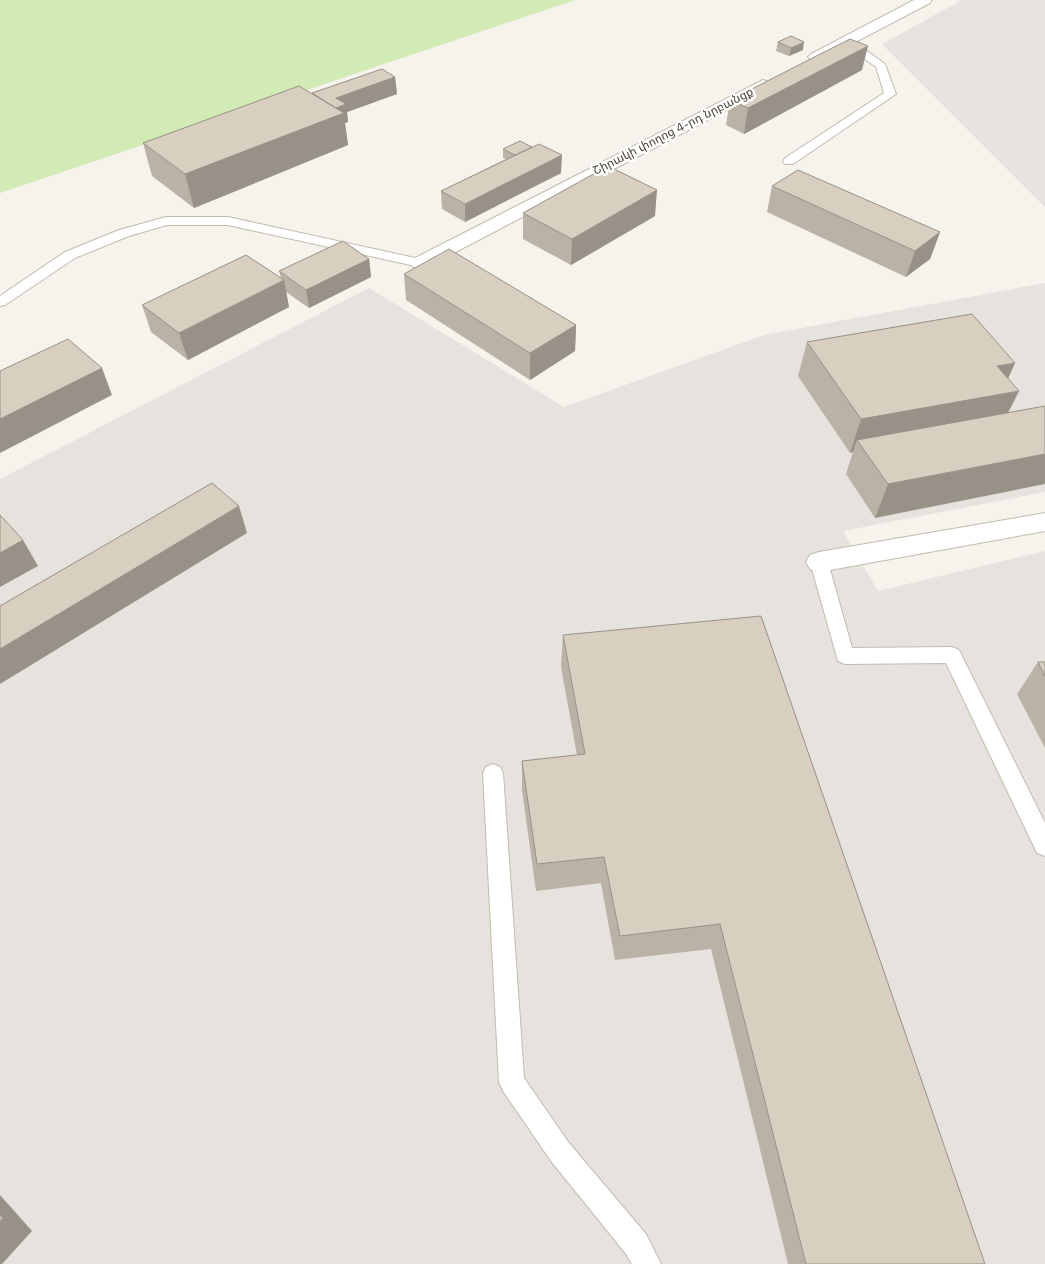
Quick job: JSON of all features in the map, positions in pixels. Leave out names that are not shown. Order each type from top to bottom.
[{"type":"street","points":[[806,62],[925,0]]},
{"type":"street","name":"Շիրակի փողոց 4-րդ նրբանցք","points":[[420,263],[779,76]]},
{"type":"street","points":[[818,562],[1045,522]]},
{"type":"lane","points":[[789,161],[890,94],[881,66],[863,53],[841,44]]},
{"type":"lane","points":[[0,302],[70,255],[124,233],[166,221],[228,221],[420,263]]},
{"type":"lane","points":[[818,562],[845,656],[952,655],[1045,846]]},
{"type":"lane","points":[[493,773],[512,1082],[560,1152],[636,1244],[647,1264]]},
{"type":"shaded area","points":[[962,0],[1045,0],[1045,207],[882,44]]},
{"type":"shaded area","points":[[1045,283],[1045,492],[843,531],[878,591],[1045,551],[1045,1264],[0,1264],[0,479],[369,288],[564,407],[764,335]]},
{"type":"green space","points":[[0,0],[575,0],[0,193]]},
{"type":"building","points":[[791,36],[804,42],[791,48],[778,42]]},
{"type":"building","points":[[850,39],[868,46],[748,108],[730,100]]},
{"type":"building","points":[[382,69],[395,77],[336,98],[346,104],[336,108],[312,93]]},
{"type":"building","points":[[299,86],[344,113],[185,174],[143,143]]},
{"type":"building","points":[[520,141],[532,147],[515,155],[503,149]]},
{"type":"building","points":[[539,144],[562,155],[465,204],[441,191]]},
{"type":"building","points":[[608,166],[657,190],[572,239],[523,213]]},
{"type":"building","points":[[798,170],[940,232],[915,251],[772,186]]},
{"type":"building","points":[[343,241],[369,259],[306,290],[279,271]]},
{"type":"building","points":[[449,249],[576,325],[530,353],[404,274]]},
{"type":"building","points":[[246,255],[284,280],[179,333],[142,305]]},
{"type":"building","points":[[972,314],[1015,363],[997,366],[1019,391],[861,419],[807,342]]},
{"type":"building","points":[[68,339],[102,368],[0,419],[0,371]]},
{"type":"building","points":[[1045,406],[1045,454],[888,484],[857,440]]},
{"type":"building","points":[[212,483],[239,506],[0,649],[0,606]]},
{"type":"building","points":[[0,515],[23,540],[0,553]]},
{"type":"building","points":[[761,616],[985,1264],[806,1264],[720,924],[620,936],[604,857],[537,864],[522,761],[585,754],[563,635]]},
{"type":"building","points":[[1038,662],[1045,662],[1045,676]]}]
